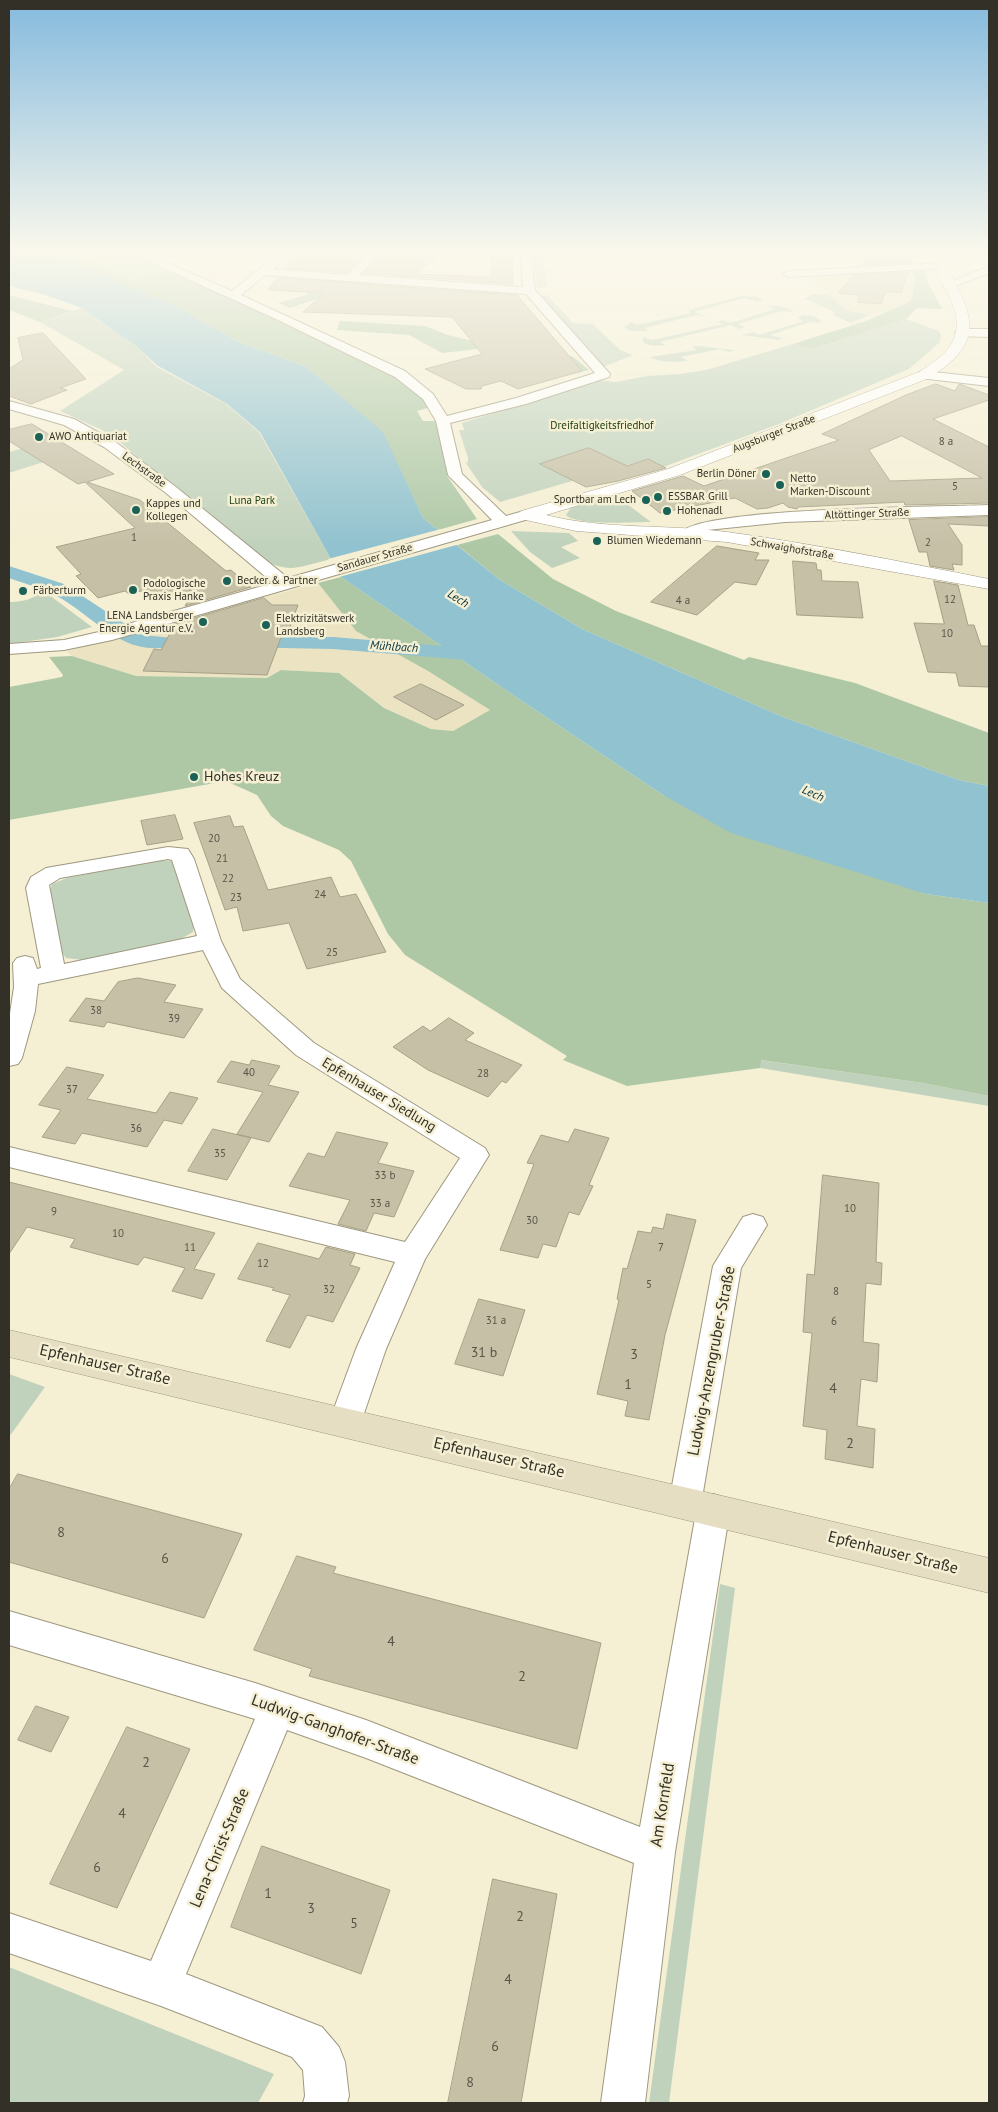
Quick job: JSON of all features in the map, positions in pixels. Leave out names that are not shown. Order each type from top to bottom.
[{"type":"main road","name":"Epfenhauser Straße","points":[[9,1343],[699,1505],[989,1576]]},
{"type":"street","points":[[351,350],[400,374],[428,397],[443,421],[455,475],[503,522]]},
{"type":"street","points":[[443,421],[521,400],[604,374],[580,350]]},
{"type":"street","name":"Augsburger Straße","points":[[483,527],[674,472],[924,375],[947,360],[955,350]]},
{"type":"street","points":[[924,375],[989,382]]},
{"type":"street","name":"Lechstraße","points":[[9,405],[68,422],[109,444],[293,582]]},
{"type":"street","name":"Schwaighofstraße","points":[[575,500],[564,510],[564,516],[593,527]]},
{"type":"street","name":"Altöttinger Straße","points":[[689,533],[704,526],[745,520],[989,510]]},
{"type":"street","name":"Schwaighofstraße","points":[[527,515],[557,523],[593,527],[727,537],[989,584]]},
{"type":"street","points":[[727,537],[745,520]]},
{"type":"street","name":"Sandauer Straße","points":[[9,649],[64,645],[106,636],[483,527]]},
{"type":"street","name":"Epfenhauser Siedlung","points":[[54,973],[37,888],[39,882],[54,873],[168,853],[180,854],[184,859],[210,941],[230,983],[305,1050],[476,1155],[412,1255],[371,1348],[344,1422]]},
{"type":"street","points":[[9,1058],[26,994],[26,971],[54,973],[210,941]]},
{"type":"street","points":[[9,1157],[412,1255]]},
{"type":"street","name":"Ludwig-Anzengruber-Straße","points":[[699,1505],[727,1266],[753,1226]]},
{"type":"street","name":"Am Kornfeld","points":[[624,2103],[699,1505]]},
{"type":"street","name":"Ludwig-Ganghofer-Straße","points":[[9,1628],[278,1710],[366,1739],[655,1852]]},
{"type":"street","name":"Lena-Christ-Straße","points":[[161,1985],[278,1710]]},
{"type":"street","points":[[9,1933],[161,1985],[307,2042],[324,2062],[327,2096],[325,2103]]},
{"type":"shaded area","points":[[318,583],[356,631],[428,671],[490,710],[453,731],[431,729],[384,708],[339,673],[281,670],[267,678],[136,676],[72,656],[67,651]]},
{"type":"green space","name":"Luna Park","points":[[88,350],[140,350],[157,367],[226,404],[259,432],[331,559],[302,567],[286,568],[269,563],[258,557],[122,444],[102,430],[60,411],[124,370]]},
{"type":"green space","points":[[259,350],[344,350],[369,361],[413,388],[431,407],[417,411],[423,421],[438,421],[448,456],[447,476],[477,519],[438,530],[423,518],[382,432],[305,366]]},
{"type":"green space","points":[[436,350],[472,350],[442,353]]},
{"type":"green space","points":[[492,350],[508,350],[535,356],[572,356],[589,370],[572,374],[547,363]]},
{"type":"green space","points":[[587,350],[620,350],[633,355],[603,367]]},
{"type":"green space","points":[[697,350],[717,350],[681,357],[688,361],[663,361],[650,357]]},
{"type":"green space","name":"Dreifaltigkeitsfriedhof","points":[[774,350],[931,350],[909,369],[779,424],[663,467],[648,459],[500,502],[482,487],[466,463],[468,458],[459,430],[464,430],[462,423],[599,380],[616,382],[647,376],[706,370]]},
{"type":"green space","points":[[41,443],[62,456],[9,473],[9,452]]},
{"type":"green space","points":[[615,495],[651,522],[593,522],[582,521],[566,515],[572,506]]},
{"type":"green space","points":[[511,531],[569,533],[578,541],[561,547],[580,558],[552,568],[530,552]]},
{"type":"green space","points":[[498,534],[553,579],[616,611],[744,660],[749,657],[855,683],[989,733],[989,786],[959,780],[783,717],[582,629],[500,580],[457,545]]},
{"type":"green space","points":[[341,577],[663,795],[926,894],[989,903],[989,1096],[923,1083],[761,1060],[760,1068],[627,1086],[563,1060],[567,1056],[405,955],[388,934],[351,861],[339,850],[283,826],[271,816],[257,795],[226,781],[9,820],[9,687],[62,677],[63,675],[49,657],[72,656],[136,676],[267,678],[281,670],[339,673],[384,708],[431,729],[453,731],[490,710],[428,671],[356,631],[318,583]]},
{"type":"green space","points":[[41,589],[92,627],[57,637],[9,644],[9,602],[32,598]]},
{"type":"green space","points":[[158,860],[171,861],[174,864],[194,926],[193,932],[179,940],[83,960],[66,958],[62,953],[50,890],[52,884],[67,878]]},
{"type":"green space","points":[[760,1060],[923,1083],[989,1096],[989,1106],[760,1068]]},
{"type":"green space","points":[[9,1374],[45,1387],[9,1437]]},
{"type":"green space","points":[[720,1584],[735,1588],[669,2103],[649,2103]]},
{"type":"green space","points":[[9,1967],[274,2074],[258,2103],[9,2103]]},
{"type":"water","name":"Lech","points":[[140,350],[259,350],[305,366],[383,432],[423,518],[500,580],[582,629],[783,717],[959,780],[989,786],[989,903],[926,894],[731,833],[663,795],[341,577],[260,432],[227,404],[158,366]]},
{"type":"pier","points":[[441,529],[460,544],[339,577],[328,559]]},
{"type":"building","points":[[21,350],[58,350],[86,379],[60,388],[67,390],[31,404],[9,396],[9,369],[23,360]]},
{"type":"building","points":[[478,350],[564,350],[582,371],[518,389],[501,381],[482,386],[481,389],[466,389],[425,369],[482,354]]},
{"type":"building","points":[[936,384],[955,391],[959,384],[989,395],[989,400],[933,419],[989,447],[989,503],[905,505],[904,502],[798,507],[797,509],[788,507],[783,503],[757,509],[735,498],[660,513],[632,491],[683,476],[704,486],[839,440],[822,434],[906,395]],"holes":[[[902,436],[982,478],[890,481],[869,450]]]},
{"type":"building","points":[[32,424],[114,474],[87,482],[140,500],[226,571],[231,570],[251,587],[185,606],[194,590],[153,601],[141,591],[129,594],[125,591],[98,598],[76,576],[81,574],[56,547],[135,528],[85,482],[78,484],[9,441],[9,430]]},
{"type":"building","points":[[589,448],[627,466],[648,459],[666,468],[618,481],[586,487],[540,464]]},
{"type":"building","points":[[989,517],[989,526],[948,524],[962,545],[962,565],[952,564],[954,570],[930,566],[927,552],[919,552],[909,520]]},
{"type":"building","points":[[717,546],[759,553],[755,560],[769,560],[756,585],[735,582],[697,615],[651,602]]},
{"type":"building","points":[[793,561],[816,563],[817,570],[821,570],[822,581],[858,582],[863,618],[797,615]]},
{"type":"building","points":[[934,581],[958,585],[968,625],[974,625],[981,646],[989,646],[989,687],[959,686],[956,673],[928,672],[914,623],[944,624]]},
{"type":"building","points":[[264,598],[272,605],[298,605],[287,635],[282,635],[267,675],[143,671],[154,649],[161,650],[175,624]]},
{"type":"building","points":[[421,684],[464,705],[436,720],[394,697]]},
{"type":"building","points":[[175,815],[183,839],[147,845],[141,821]]},
{"type":"building","points":[[230,816],[234,827],[243,826],[268,890],[331,877],[340,897],[356,894],[386,952],[307,969],[289,923],[243,931],[237,907],[225,910],[194,823]]},
{"type":"building","points":[[138,978],[176,985],[164,1002],[203,1009],[184,1038],[107,1022],[104,1027],[69,1021],[86,998],[104,1001],[118,982]]},
{"type":"building","points":[[449,1018],[474,1033],[465,1040],[522,1065],[506,1083],[502,1081],[488,1097],[428,1070],[393,1047],[423,1026],[430,1031]]},
{"type":"building","points":[[252,1060],[280,1066],[268,1085],[299,1092],[269,1142],[237,1134],[263,1092],[217,1082],[231,1061],[249,1065]]},
{"type":"building","points":[[67,1067],[104,1075],[87,1099],[156,1113],[170,1092],[198,1098],[182,1124],[164,1120],[147,1147],[82,1133],[75,1144],[42,1137],[61,1110],[39,1105]]},
{"type":"building","points":[[213,1129],[251,1138],[227,1180],[188,1171]]},
{"type":"building","points":[[575,1129],[609,1138],[589,1185],[593,1186],[579,1215],[569,1212],[556,1247],[543,1244],[538,1258],[500,1250],[534,1164],[527,1163],[541,1135],[568,1142]]},
{"type":"building","points":[[337,1132],[388,1143],[378,1163],[414,1171],[394,1217],[374,1213],[366,1231],[338,1224],[350,1200],[289,1186],[308,1153],[324,1157]]},
{"type":"building","points":[[823,1175],[879,1183],[876,1262],[882,1263],[881,1285],[866,1283],[863,1342],[879,1344],[877,1382],[861,1379],[857,1426],[875,1429],[873,1468],[825,1459],[827,1430],[803,1426],[812,1333],[803,1332],[807,1274],[814,1275]]},
{"type":"building","points":[[9,1182],[215,1233],[194,1269],[215,1274],[202,1299],[172,1291],[185,1268],[144,1257],[138,1265],[70,1247],[75,1239],[27,1227],[9,1254]]},
{"type":"building","points":[[667,1214],[696,1220],[665,1335],[649,1420],[625,1416],[628,1401],[597,1394],[619,1300],[617,1299],[623,1268],[627,1269],[638,1231],[651,1233],[653,1227],[663,1229]]},
{"type":"building","points":[[258,1243],[319,1259],[326,1247],[355,1254],[350,1265],[360,1268],[333,1322],[307,1315],[290,1348],[266,1341],[290,1295],[272,1290],[274,1288],[238,1279]]},
{"type":"building","points":[[479,1299],[525,1310],[503,1376],[455,1364]]},
{"type":"building","points":[[18,1474],[242,1534],[204,1618],[9,1562],[9,1489]]},
{"type":"building","points":[[297,1556],[336,1567],[333,1573],[601,1643],[577,1749],[309,1676],[312,1669],[254,1650]]},
{"type":"building","points":[[36,1706],[69,1717],[51,1752],[18,1740]]},
{"type":"building","points":[[127,1727],[190,1749],[117,1908],[50,1884]]},
{"type":"building","points":[[262,1846],[390,1890],[361,1974],[231,1927]]},
{"type":"building","points":[[493,1879],[557,1894],[521,2103],[448,2103]]},
{"type":"waterway","name":"Mühlbach","points":[[9,572],[57,588],[137,641],[165,642]]},
{"type":"waterway","name":"Mühlbach","points":[[241,643],[333,643],[491,656]]},
{"type":"place","name":"AWO Antiquariat","points":[[39,437]]},
{"type":"place","name":"Berlin Döner","points":[[766,474]]},
{"type":"place","name":"Netto Marken-Discount","points":[[780,485]]},
{"type":"place","name":"ESSBAR Grill","points":[[658,497]]},
{"type":"place","name":"Sportbar am Lech","points":[[646,500]]},
{"type":"place","name":"Kappes und Kollegen","points":[[136,510]]},
{"type":"place","name":"Hohenadl","points":[[667,511]]},
{"type":"place","name":"Blumen Wiedemann","points":[[597,541]]},
{"type":"place","name":"Becker & Partner","points":[[227,581]]},
{"type":"place","name":"Podologische Praxis Hanke","points":[[133,590]]},
{"type":"place","name":"Färberturm","points":[[23,591]]},
{"type":"place","name":"LENA Landsberger Energie Agentur e.V.","points":[[203,622]]},
{"type":"place","name":"Elektrizitätswerk Landsberg","points":[[266,625]]},
{"type":"place","name":"Hohes Kreuz","points":[[194,777]]}]
